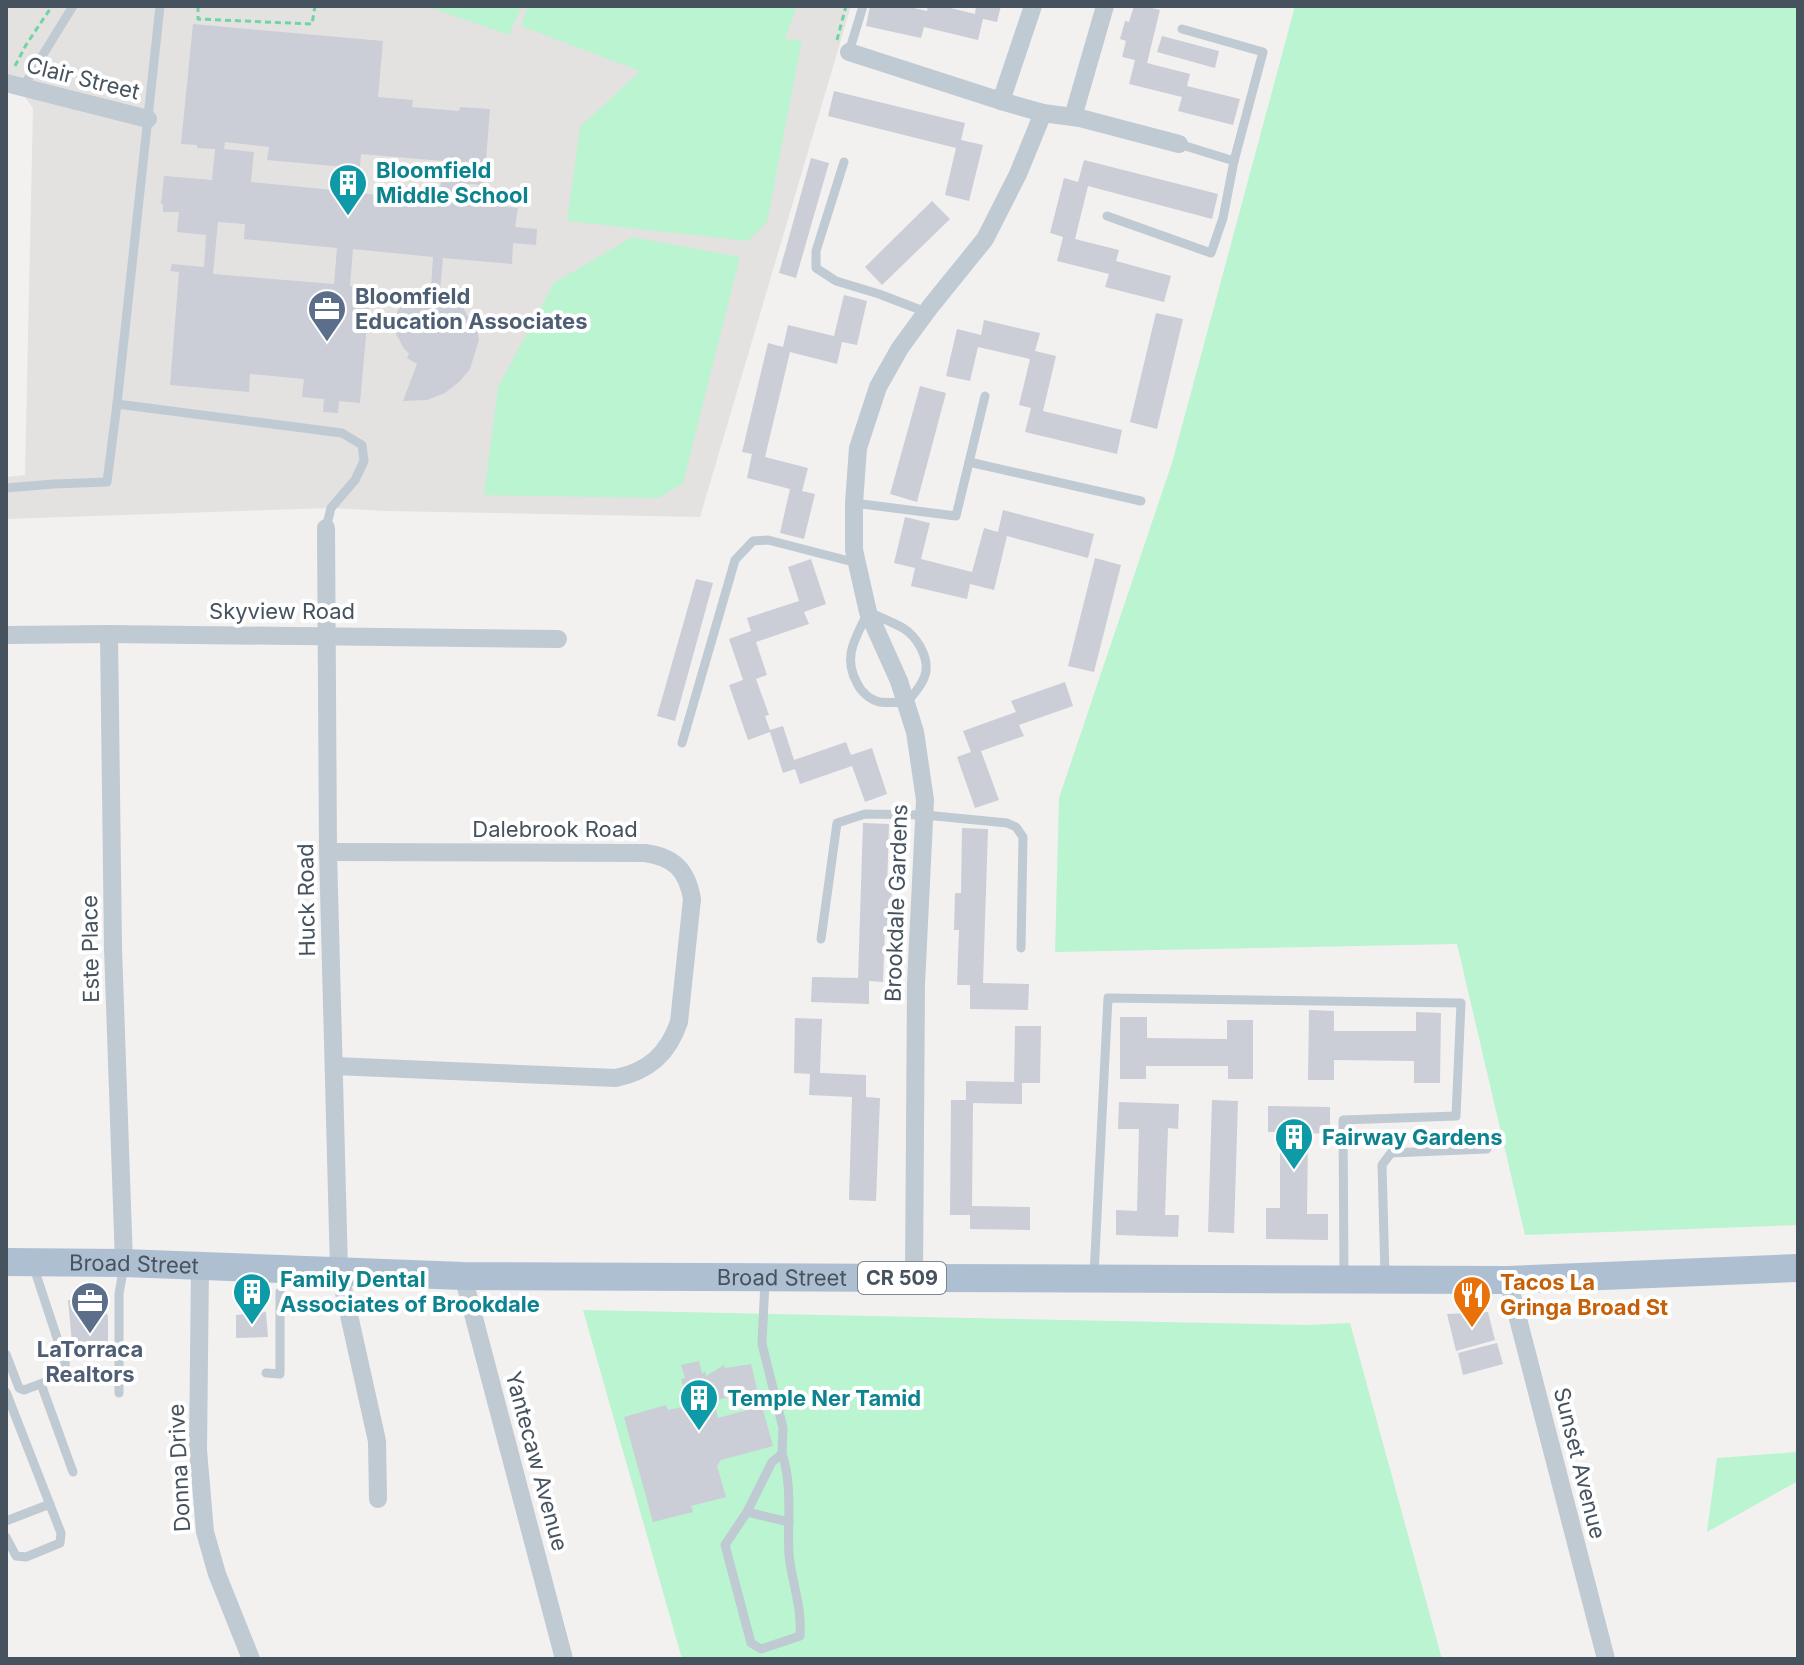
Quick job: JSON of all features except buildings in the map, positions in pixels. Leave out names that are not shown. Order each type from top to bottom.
[{"type":"main road","name":"Broad Street","points":[[19,1262],[463,1276],[914,1278],[1508,1280],[1798,1268]]},
{"type":"street","points":[[1001,101],[1033,6]]},
{"type":"street","points":[[1073,117],[1105,6]]},
{"type":"street","points":[[849,52],[1043,113],[1073,117],[1179,144]]},
{"type":"street","name":"Clair Street","points":[[12,84],[148,119]]},
{"type":"street","name":"Brookdale Gardens","points":[[914,1278],[916,984],[925,800],[915,732],[899,681],[868,612],[854,550],[858,448],[878,387],[900,348],[926,312],[985,239],[1018,174],[1043,113]]},
{"type":"street","name":"Huck Road","points":[[326,528],[328,852],[339,1270],[377,1441],[378,1499]]},
{"type":"street","name":"Este Place","points":[[109,634],[113,948],[124,1263]]},
{"type":"street","name":"Skyview Road","points":[[6,635],[558,639]]},
{"type":"street","name":"Dalebrook Road","points":[[328,852],[645,853],[660,855],[683,872],[692,899],[679,1022],[667,1049],[644,1069],[616,1078],[335,1066]]},
{"type":"street","name":"Donna Drive","points":[[200,1266],[198,1450],[205,1532],[217,1574],[251,1659]]},
{"type":"street","name":"Yantecaw Avenue","points":[[463,1276],[564,1659]]},
{"type":"street","name":"Sunset Avenue","points":[[1508,1280],[1606,1659]]},
{"type":"lane","points":[[12,84],[73,6]]},
{"type":"lane","points":[[6,488],[107,482],[160,6]]},
{"type":"lane","points":[[849,52],[863,6]]},
{"type":"lane","points":[[1107,216],[1211,253],[1223,218],[1234,161],[1263,52],[1182,29]]},
{"type":"lane","points":[[1179,144],[1234,161]]},
{"type":"lane","points":[[844,162],[816,251],[816,268],[836,281],[926,312]]},
{"type":"lane","points":[[854,503],[956,516],[985,396]]},
{"type":"lane","points":[[117,404],[342,433],[362,445],[364,461],[355,480],[331,508],[326,528]]},
{"type":"lane","points":[[969,462],[1141,501]]},
{"type":"lane","points":[[682,743],[735,560],[753,541],[768,540],[857,563]]},
{"type":"lane","points":[[868,612],[904,629],[915,638],[923,654],[926,671],[918,690],[906,703],[881,702],[869,697],[859,689],[849,669],[853,645],[868,612]]},
{"type":"lane","points":[[821,939],[837,823],[865,814],[925,815],[1007,823],[1016,827],[1023,837],[1021,948]]},
{"type":"lane","points":[[1094,1278],[1108,998],[1461,1003],[1456,1116],[1343,1120],[1344,1279]]},
{"type":"lane","points":[[1385,1279],[1382,1165],[1391,1153],[1487,1149]]},
{"type":"lane","points":[[6,1354],[19,1388],[24,1390],[59,1377],[66,1369],[19,1262]]},
{"type":"lane","points":[[119,1393],[119,1294],[124,1263]]},
{"type":"lane","points":[[765,1277],[762,1344],[783,1428],[789,1557],[801,1616],[800,1636],[761,1649],[751,1643],[725,1545],[747,1512],[772,1462],[782,1454]]},
{"type":"lane","points":[[266,1373],[280,1374],[280,1292]]},
{"type":"lane","points":[[41,1384],[73,1472]]},
{"type":"lane","points":[[6,1392],[61,1533],[60,1543],[26,1557],[16,1556],[6,1537]]},
{"type":"lane","points":[[6,1521],[50,1504]]},
{"type":"lane","points":[[747,1512],[789,1522]]},
{"type":"path","points":[[12,84],[26,45],[52,6]]},
{"type":"path","points":[[198,6],[198,19],[312,24],[315,6]]},
{"type":"shaded area","name":"Bloomfield Middle School","points":[[6,6],[851,6],[700,517],[331,508],[6,519],[6,477],[25,475],[33,108],[6,71]]},
{"type":"green space","points":[[425,6],[522,6],[509,35]]},
{"type":"green space","points":[[528,6],[797,6],[785,39],[802,40],[767,222],[748,241],[567,221],[580,127],[640,71],[521,26]]},
{"type":"green space","points":[[1295,6],[1798,6],[1798,1225],[1525,1235],[1457,944],[1055,952],[1059,798],[1172,463]]},
{"type":"green space","points":[[632,237],[740,257],[683,483],[659,498],[484,495],[498,387],[554,283]]},
{"type":"green space","points":[[583,1310],[1308,1325],[1350,1323],[1442,1659],[682,1659]]},
{"type":"green space","points":[[1798,1452],[1798,1481],[1707,1532],[1717,1458]]},
{"type":"place","name":"Bloomfield Middle School","points":[[348,217]]},
{"type":"place","name":"Bloomfield Education Associates","points":[[327,343]]},
{"type":"place","name":"Fairway Gardens","points":[[1294,1171]]},
{"type":"place","name":"Family Dental Associates of Brookdale","points":[[252,1326]]},
{"type":"place","name":"Tacos La Gringa Broad St","points":[[1472,1329]]},
{"type":"place","name":"LaTorraca Realtors","points":[[90,1335]]},
{"type":"place","name":"Temple Ner Tamid","points":[[699,1432]]}]
